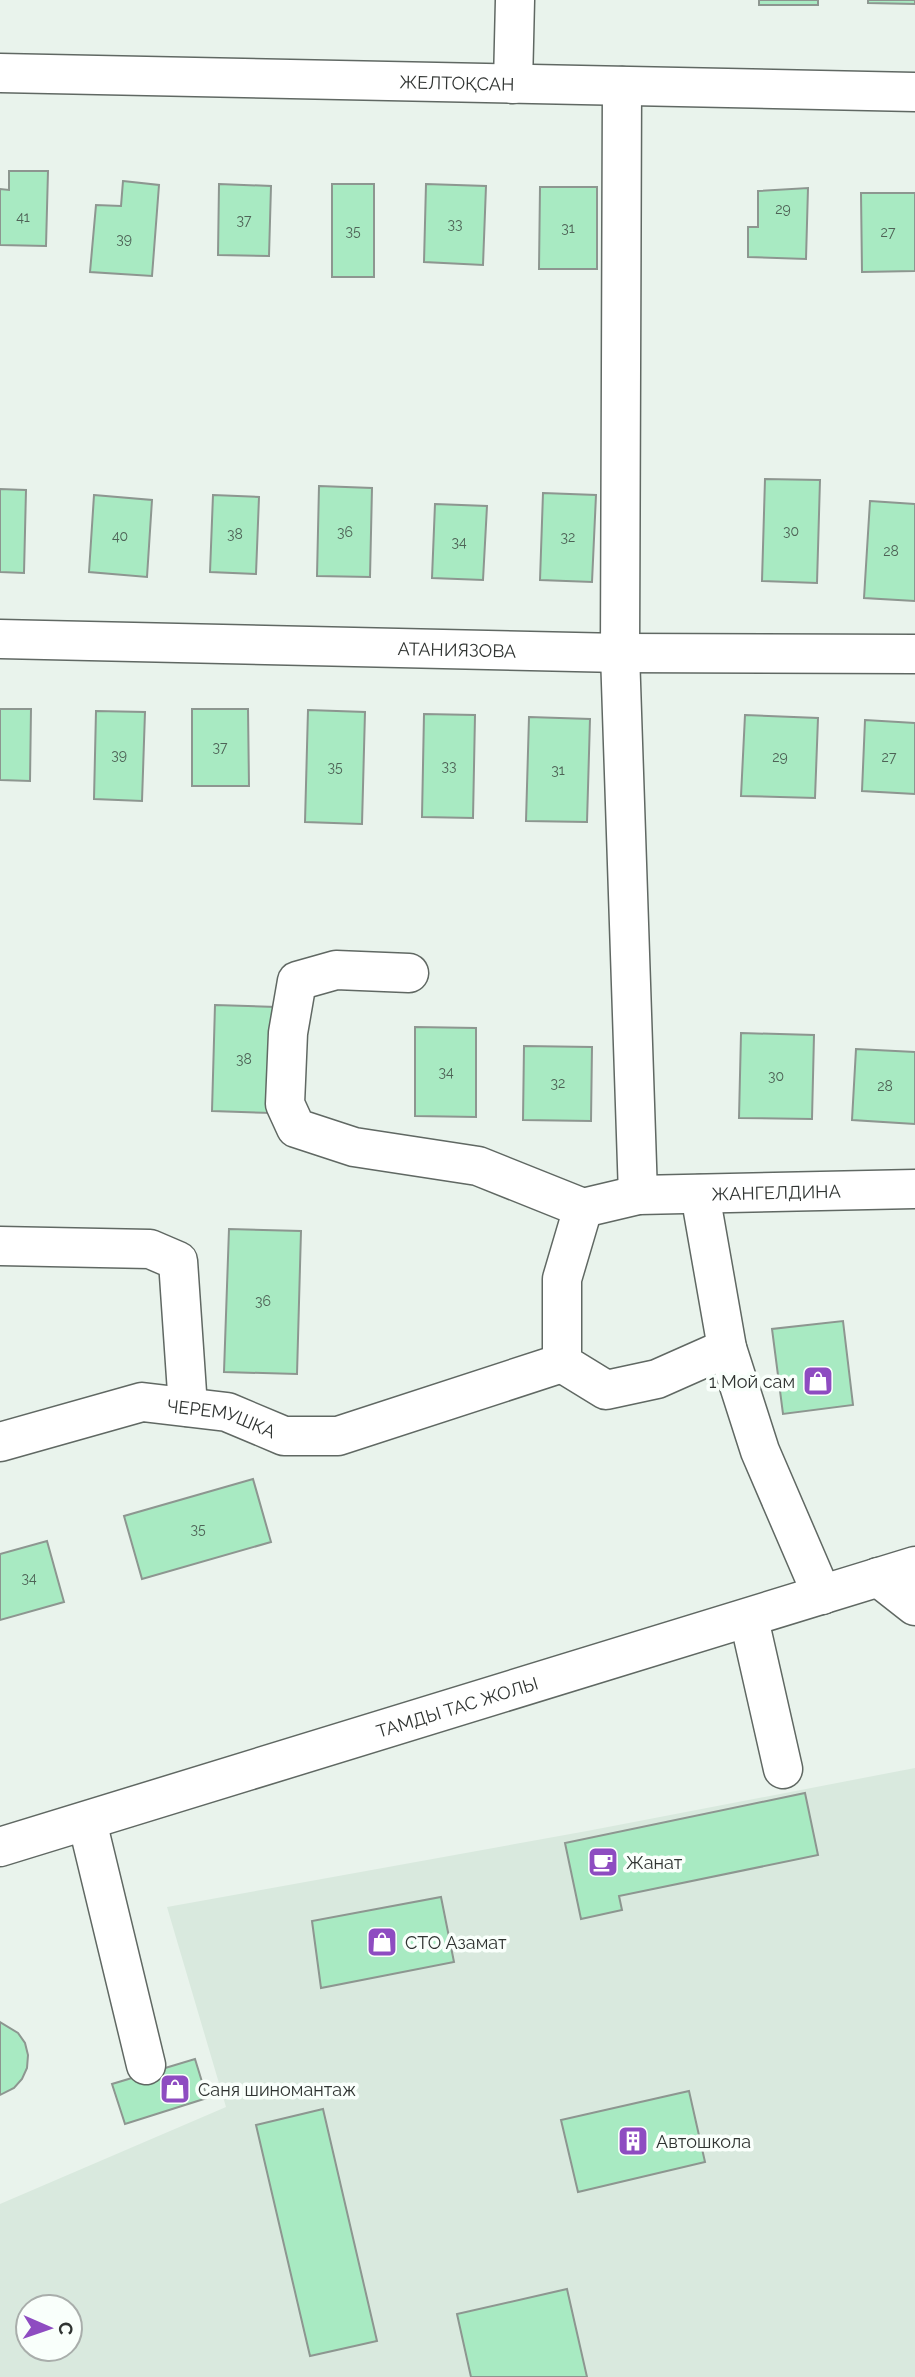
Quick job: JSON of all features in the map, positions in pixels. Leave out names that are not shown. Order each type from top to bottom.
[{"type":"street","points":[[513,84],[515,0]]},
{"type":"street","name":"ЖЕЛТОҚСАН","points":[[0,73],[915,92]]},
{"type":"street","points":[[409,972],[337,970],[297,981],[288,1033],[285,1104],[296,1128],[354,1147],[478,1166],[583,1208],[638,1195],[620,653],[622,86]]},
{"type":"street","name":"АТАНИЯЗОВА","points":[[0,639],[620,653],[915,654]]},
{"type":"street","name":"ЖАНГЕЛДИНА","points":[[638,1195],[915,1189]]},
{"type":"street","points":[[700,1194],[727,1348],[760,1451],[822,1595]]},
{"type":"street","points":[[583,1208],[562,1279],[562,1363],[606,1390],[657,1379],[727,1348]]},
{"type":"street","points":[[0,1246],[150,1249],[178,1261],[188,1407]]},
{"type":"street","name":"ЧЕРЕМУШКА","points":[[0,1442],[142,1402],[227,1412],[284,1436],[338,1436],[562,1363]]},
{"type":"street","name":"ТАМДЫ ТАС ЖОЛЫ","points":[[0,1847],[915,1566]]},
{"type":"street","points":[[878,1577],[915,1606]]},
{"type":"street","points":[[749,1619],[783,1769]]},
{"type":"street","points":[[87,1821],[146,2065]]},
{"type":"shaded area","points":[[915,1768],[915,2377],[0,2377],[0,2204],[226,2107],[167,1907]]},
{"type":"building","points":[[759,0],[818,0],[818,5],[759,5]]},
{"type":"building","points":[[868,0],[915,0],[915,4],[868,3]]},
{"type":"building","points":[[9,171],[48,171],[46,246],[0,245],[0,189],[9,190]]},
{"type":"building","points":[[123,181],[159,185],[152,276],[90,272],[96,205],[121,206]]},
{"type":"building","points":[[219,184],[271,186],[269,256],[218,255]]},
{"type":"building","points":[[332,184],[374,184],[374,277],[332,277]]},
{"type":"building","points":[[426,184],[486,186],[483,265],[424,262]]},
{"type":"building","points":[[540,187],[597,187],[597,269],[539,269]]},
{"type":"building","points":[[808,188],[806,259],[748,257],[748,227],[758,227],[758,191]]},
{"type":"building","points":[[861,193],[915,193],[915,271],[862,272]]},
{"type":"building","points":[[765,479],[820,480],[817,583],[762,581]]},
{"type":"building","points":[[319,486],[372,488],[370,577],[317,576]]},
{"type":"building","points":[[0,489],[26,490],[24,573],[0,572]]},
{"type":"building","points":[[543,493],[596,495],[592,582],[540,580]]},
{"type":"building","points":[[94,495],[152,500],[147,577],[89,572]]},
{"type":"building","points":[[213,495],[259,497],[256,574],[210,572]]},
{"type":"building","points":[[870,501],[915,504],[915,601],[864,598]]},
{"type":"building","points":[[435,504],[487,506],[483,580],[432,578]]},
{"type":"building","points":[[0,709],[31,709],[30,781],[0,780]]},
{"type":"building","points":[[192,709],[248,709],[249,786],[192,786]]},
{"type":"building","points":[[308,710],[365,712],[362,824],[305,822]]},
{"type":"building","points":[[96,711],[145,712],[142,801],[94,799]]},
{"type":"building","points":[[424,714],[475,715],[473,818],[422,817]]},
{"type":"building","points":[[745,715],[818,718],[815,798],[741,796]]},
{"type":"building","points":[[529,717],[590,719],[587,822],[526,821]]},
{"type":"building","points":[[865,720],[915,723],[915,794],[862,791]]},
{"type":"building","points":[[215,1005],[276,1007],[272,1113],[212,1111]]},
{"type":"building","points":[[415,1027],[476,1028],[476,1117],[415,1116]]},
{"type":"building","points":[[741,1033],[814,1035],[812,1119],[739,1118]]},
{"type":"building","points":[[524,1046],[592,1047],[591,1121],[523,1120]]},
{"type":"building","points":[[856,1049],[915,1052],[915,1124],[852,1120]]},
{"type":"building","points":[[229,1229],[301,1231],[297,1374],[224,1372]]},
{"type":"building","points":[[843,1321],[853,1405],[783,1414],[772,1329]]},
{"type":"building","points":[[253,1479],[271,1542],[142,1579],[124,1516]]},
{"type":"building","points":[[47,1541],[64,1602],[0,1620],[0,1554]]},
{"type":"building","points":[[805,1793],[818,1855],[619,1896],[622,1910],[581,1919],[565,1843]]},
{"type":"building","name":"СТО Азамат","points":[[441,1897],[454,1962],[321,1988],[312,1921]]},
{"type":"building","points":[[0,2022],[18,2033],[25,2043],[28,2055],[27,2068],[22,2079],[14,2088],[0,2095]]},
{"type":"building","points":[[195,2059],[207,2098],[125,2124],[112,2084]]},
{"type":"building","name":"Автошкола","points":[[689,2091],[705,2162],[578,2192],[561,2120]]},
{"type":"building","points":[[323,2109],[377,2341],[310,2356],[256,2125]]},
{"type":"building","points":[[567,2289],[587,2377],[471,2377],[457,2314]]},
{"type":"place","name":"1 Мой сам","points":[[818,1381]]},
{"type":"place","name":"Жанат","points":[[603,1862]]},
{"type":"place","name":"СТО Азамат","points":[[382,1942]]},
{"type":"place","name":"Саня шиномантаж","points":[[175,2089]]},
{"type":"place","name":"Автошкола","points":[[633,2141]]}]
